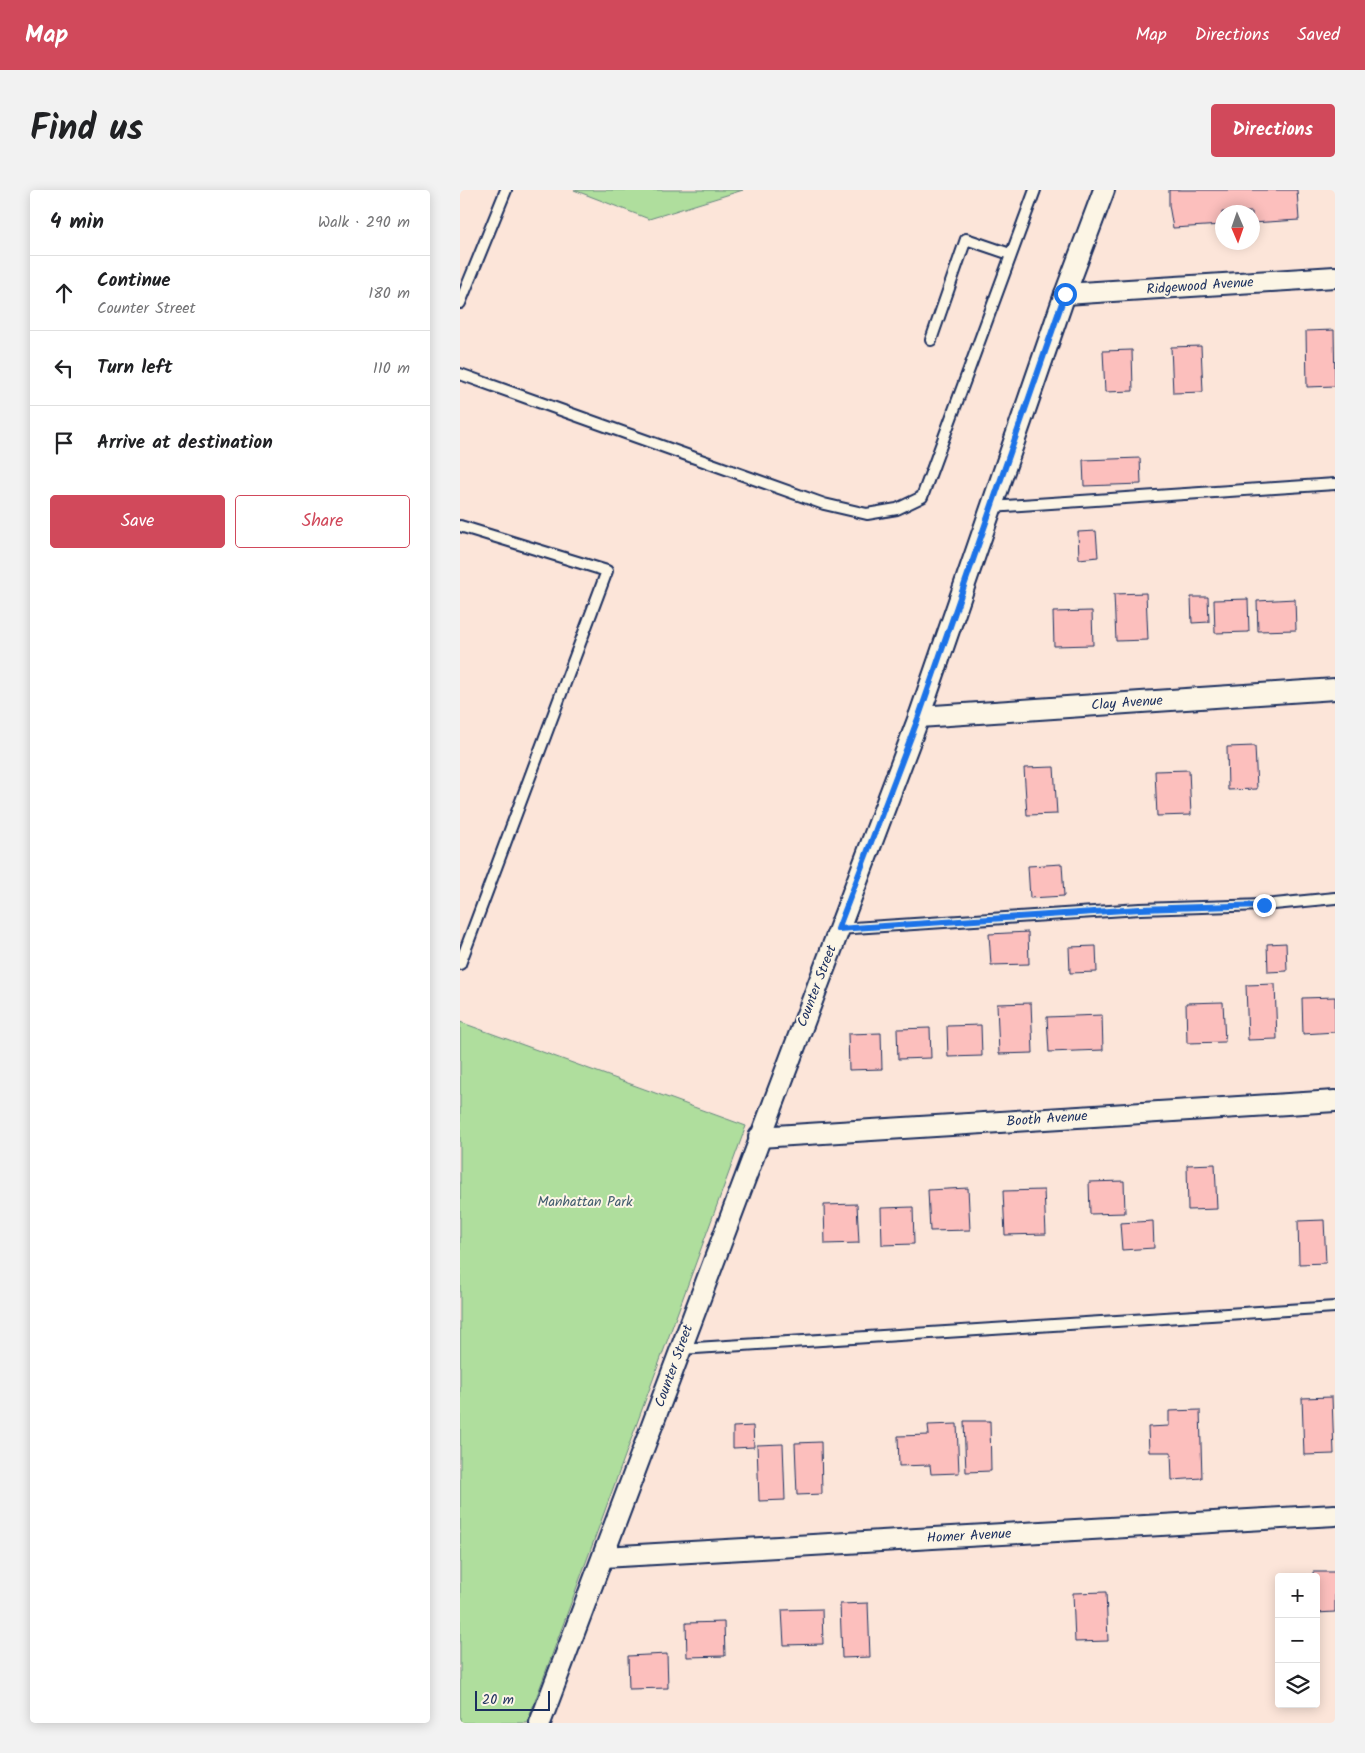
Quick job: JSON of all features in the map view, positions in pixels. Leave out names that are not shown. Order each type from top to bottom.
[{"type":"street","name":"Counter Street","points":[[540,1723],[919,716],[1065,294],[1104,190]]},
{"type":"street","name":"Ridgewood Avenue","points":[[1065,294],[1335,277]]},
{"type":"street","name":"Clay Avenue","points":[[919,716],[1335,689]]},
{"type":"street","name":"Booth Avenue","points":[[759,1138],[1335,1101]]},
{"type":"street","name":"Homer Avenue","points":[[603,1557],[1335,1515]]},
{"type":"lane","points":[[460,303],[506,190]]},
{"type":"lane","points":[[460,374],[824,504],[867,514],[897,509],[922,496],[1035,190]]},
{"type":"lane","points":[[931,340],[966,240],[1010,254]]},
{"type":"lane","points":[[991,507],[1335,484]]},
{"type":"lane","points":[[460,526],[607,571],[460,964]]},
{"type":"lane","points":[[838,929],[1140,909],[1264,905],[1335,898]]},
{"type":"lane","points":[[680,1349],[1335,1307]]},
{"type":"green space","points":[[574,190],[743,190],[649,219]]},
{"type":"green space","name":"Manhattan Park","points":[[460,1022],[746,1126],[527,1723],[460,1723]]},
{"type":"building","points":[[1169,190],[1297,190],[1299,220],[1260,222],[1260,205],[1215,205],[1215,225],[1173,228],[1169,205]]},
{"type":"building","points":[[1334,330],[1335,386],[1307,387],[1306,331]]},
{"type":"building","points":[[1201,346],[1203,392],[1173,393],[1171,347]]},
{"type":"building","points":[[1132,350],[1133,391],[1105,392],[1103,351]]},
{"type":"building","points":[[1140,458],[1141,484],[1084,486],[1083,460]]},
{"type":"building","points":[[1096,531],[1098,557],[1079,559],[1078,532]]},
{"type":"building","points":[[1146,593],[1148,640],[1116,641],[1114,594]]},
{"type":"building","points":[[1191,597],[1208,597],[1209,622],[1192,623]]},
{"type":"building","points":[[1248,599],[1249,632],[1215,633],[1214,600]]},
{"type":"building","points":[[1295,599],[1296,630],[1258,631],[1257,601]]},
{"type":"building","points":[[1092,611],[1093,645],[1054,646],[1053,612]]},
{"type":"building","points":[[1255,746],[1257,789],[1228,790],[1227,747]]},
{"type":"building","points":[[1054,767],[1057,814],[1027,815],[1024,768]]},
{"type":"building","points":[[1189,770],[1191,815],[1157,816],[1155,771]]},
{"type":"building","points":[[1062,864],[1064,896],[1030,898],[1028,866]]},
{"type":"building","points":[[1028,932],[1029,964],[991,965],[989,934]]},
{"type":"building","points":[[1286,943],[1287,971],[1268,972],[1267,944]]},
{"type":"building","points":[[1096,946],[1097,972],[1070,973],[1069,947]]},
{"type":"building","points":[[1275,984],[1277,1039],[1248,1040],[1246,985]]},
{"type":"building","points":[[1335,997],[1335,1032],[1303,1034],[1302,998]]},
{"type":"building","points":[[1223,1002],[1225,1042],[1187,1043],[1186,1003]]},
{"type":"building","points":[[1031,1003],[1033,1053],[999,1054],[997,1004]]},
{"type":"building","points":[[1102,1015],[1103,1050],[1049,1052],[1047,1017]]},
{"type":"building","points":[[981,1025],[982,1056],[948,1057],[947,1026]]},
{"type":"building","points":[[930,1028],[931,1058],[898,1059],[897,1029]]},
{"type":"building","points":[[881,1033],[882,1069],[849,1070],[848,1034]]},
{"type":"building","points":[[1215,1164],[1217,1209],[1188,1210],[1187,1165]]},
{"type":"building","points":[[1124,1181],[1125,1213],[1090,1214],[1089,1182]]},
{"type":"building","points":[[968,1188],[970,1230],[930,1231],[928,1190]]},
{"type":"building","points":[[1044,1190],[1046,1234],[1005,1235],[1003,1191]]},
{"type":"building","points":[[857,1204],[859,1243],[825,1244],[824,1205]]},
{"type":"building","points":[[913,1207],[914,1244],[882,1245],[881,1208]]},
{"type":"building","points":[[1324,1220],[1326,1263],[1299,1264],[1298,1221]]},
{"type":"building","points":[[1153,1221],[1154,1248],[1122,1250],[1120,1223]]},
{"type":"building","points":[[1332,1397],[1334,1454],[1304,1455],[1302,1398]]},
{"type":"building","points":[[1200,1410],[1202,1478],[1172,1480],[1171,1452],[1149,1452],[1148,1427],[1169,1426],[1169,1411]]},
{"type":"building","points":[[964,1421],[990,1421],[991,1471],[966,1472]]},
{"type":"building","points":[[957,1424],[959,1473],[931,1474],[930,1465],[899,1466],[898,1436],[929,1435],[928,1425]]},
{"type":"building","points":[[753,1426],[754,1447],[733,1448],[733,1427]]},
{"type":"building","points":[[821,1442],[822,1494],[797,1495],[795,1443]]},
{"type":"building","points":[[783,1444],[785,1500],[759,1501],[757,1445]]},
{"type":"building","points":[[1335,1572],[1335,1612],[1320,1613],[1320,1573],[1313,1573]]},
{"type":"building","points":[[1106,1592],[1108,1641],[1075,1642],[1073,1593]]},
{"type":"building","points":[[868,1603],[870,1657],[842,1658],[840,1604]]},
{"type":"building","points":[[822,1609],[823,1644],[784,1645],[782,1610]]},
{"type":"building","points":[[724,1622],[725,1656],[687,1657],[686,1623]]},
{"type":"building","points":[[667,1654],[668,1688],[629,1689],[628,1656]]},
{"type":"route","points":[[1065,294],[919,716],[838,929],[1140,909],[1264,905]]}]
